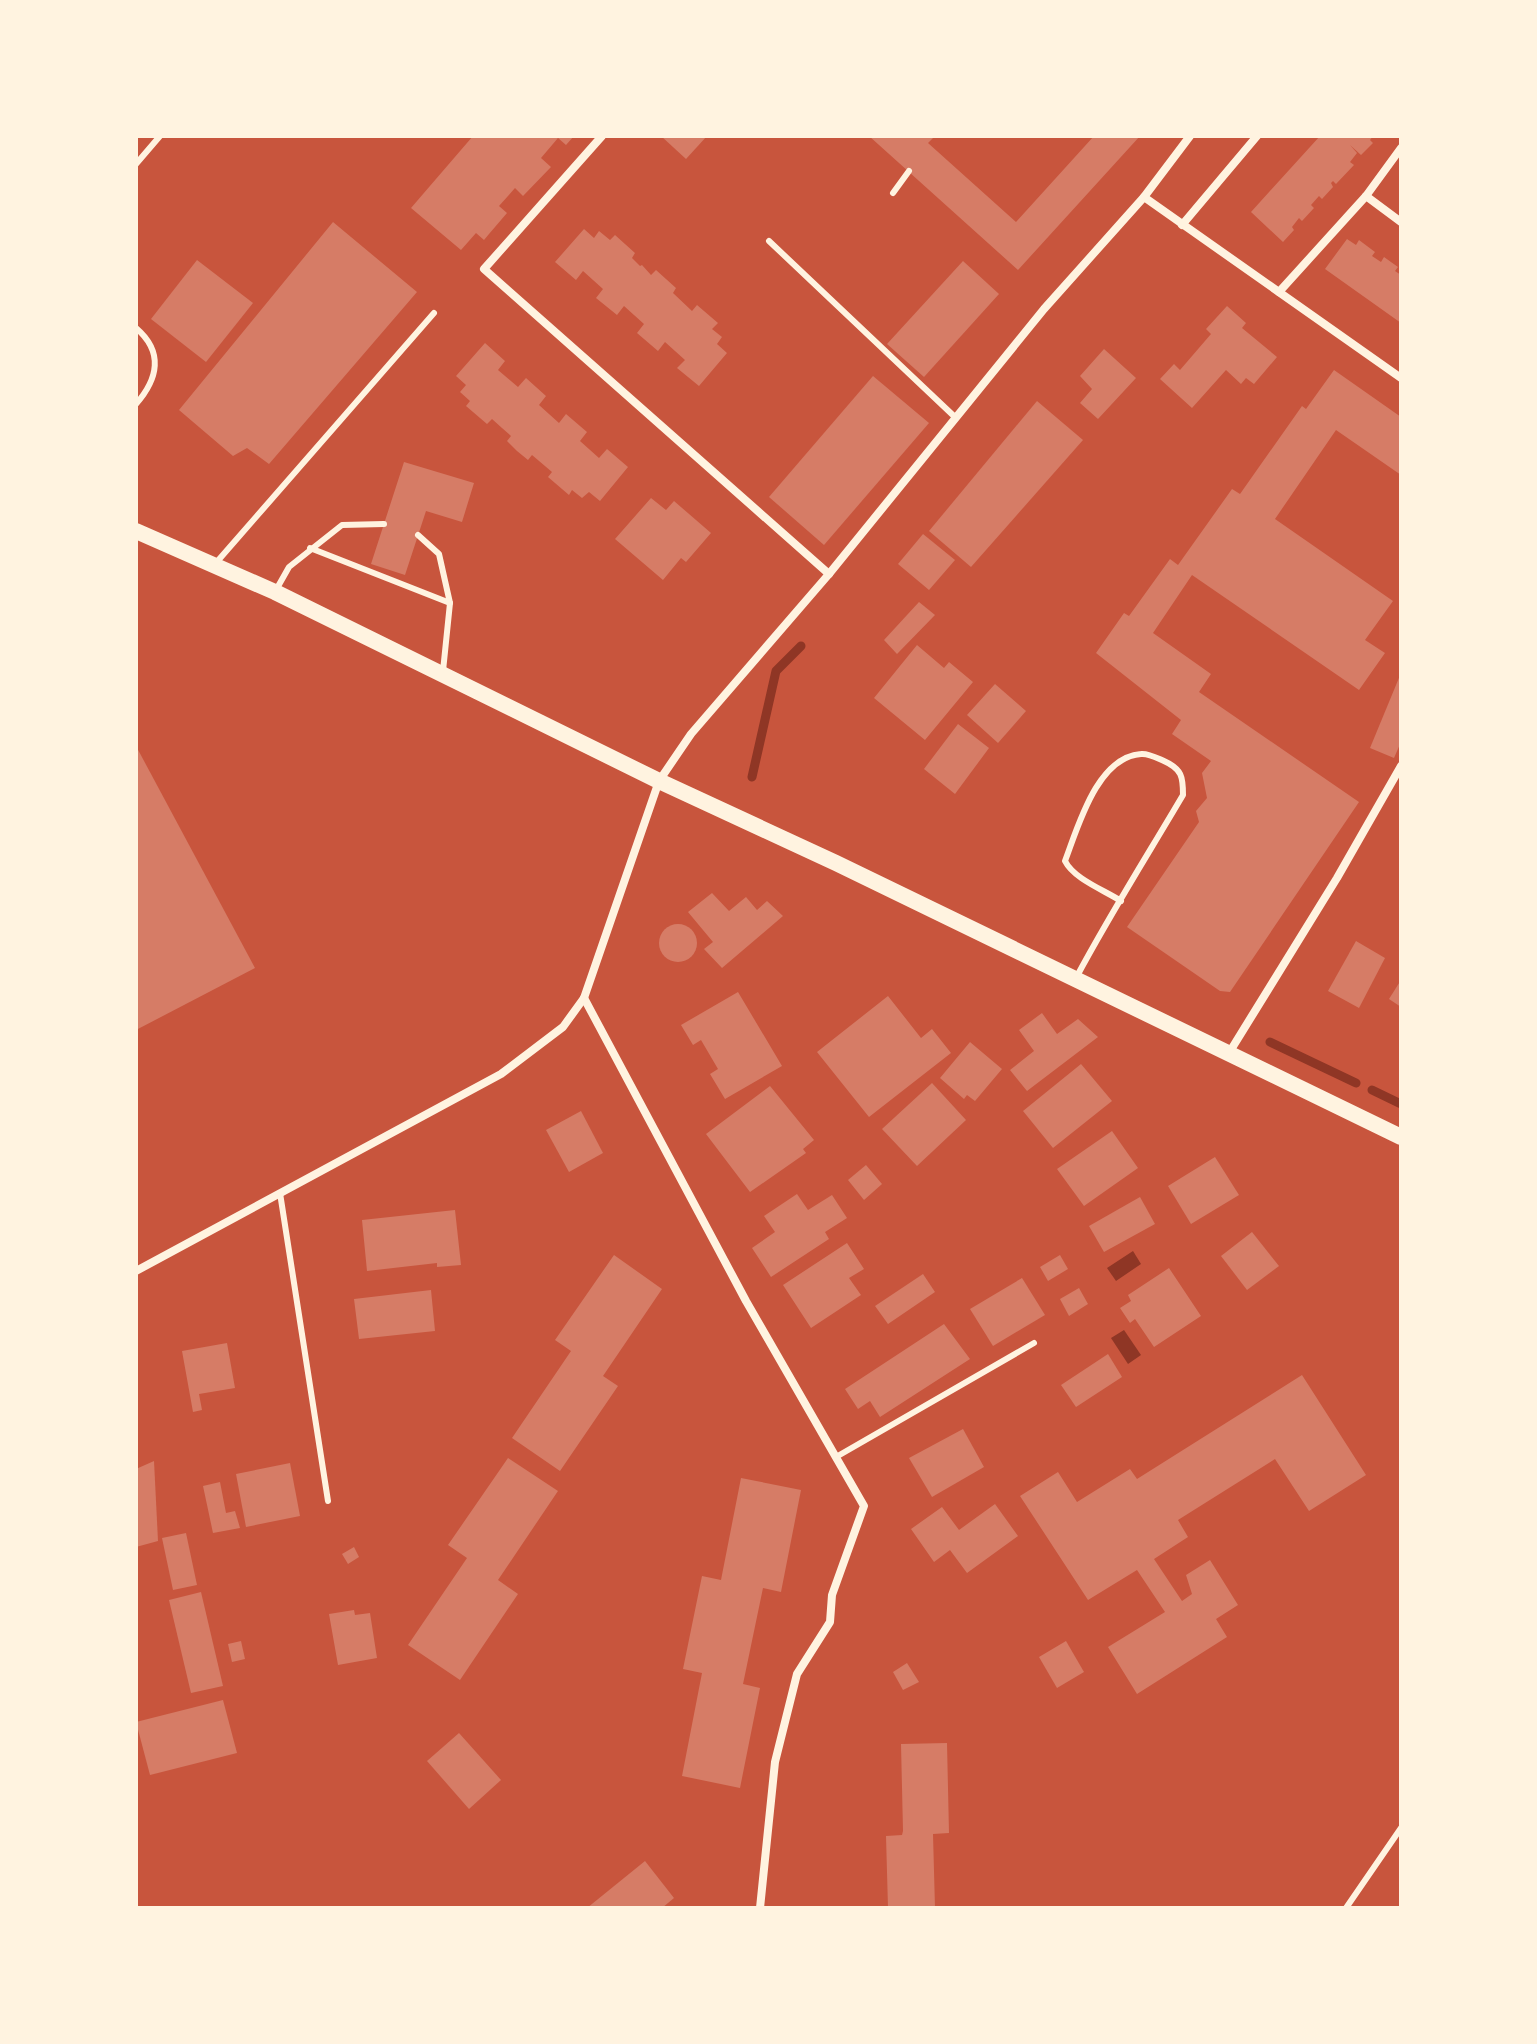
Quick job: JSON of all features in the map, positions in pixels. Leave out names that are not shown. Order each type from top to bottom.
[{"type":"main road","points":[[136,531],[275,592],[659,781],[1076,978],[1229,1053],[1245,1064],[1401,1137]]},
{"type":"street","points":[[602,136],[484,269],[829,574]]},
{"type":"street","points":[[136,1271],[501,1074],[563,1027],[584,998],[659,781],[691,734],[829,574],[1044,309],[1144,197],[1190,136]]},
{"type":"street","points":[[1182,225],[1257,136]]},
{"type":"street","points":[[1279,292],[1366,196],[1401,148]]},
{"type":"street","points":[[1366,196],[1401,222]]},
{"type":"street","points":[[1144,197],[1401,378]]},
{"type":"street","points":[[1229,1053],[1337,878],[1401,766]]},
{"type":"street","points":[[584,998],[746,1301],[864,1506],[832,1595],[830,1622],[797,1674],[775,1762],[760,1908]]},
{"type":"lane","points":[[136,164],[160,136]]},
{"type":"lane","points":[[893,193],[909,171]]},
{"type":"lane","points":[[769,241],[956,418]]},
{"type":"lane","points":[[215,564],[434,313]]},
{"type":"lane","points":[[136,328],[155,355],[154,377],[136,404]]},
{"type":"lane","points":[[275,592],[289,567],[342,525],[384,524]]},
{"type":"lane","points":[[418,535],[439,554],[450,603],[443,675]]},
{"type":"lane","points":[[310,548],[450,603]]},
{"type":"lane","points":[[1076,978],[1107,918],[1121,901],[1183,795],[1183,776],[1175,766],[1144,753],[1123,758],[1091,793],[1065,861],[1068,868],[1121,901]]},
{"type":"lane","points":[[280,1193],[328,1501]]},
{"type":"lane","points":[[836,1457],[1034,1343]]},
{"type":"lane","points":[[1346,1908],[1401,1828]]},
{"type":"shaded area","points":[[1133,1251],[1141,1264],[1116,1281],[1107,1268]]},
{"type":"shaded area","points":[[1124,1330],[1141,1355],[1128,1364],[1111,1338]]},
{"type":"building","points":[[473,136],[574,136],[566,145],[558,138],[541,158],[551,167],[523,196],[515,188],[499,206],[507,213],[484,240],[476,233],[461,250],[411,208]]},
{"type":"building","points":[[661,136],[707,136],[686,159]]},
{"type":"building","points":[[869,136],[935,136],[928,143],[1016,222],[1094,136],[1140,136],[1018,270]]},
{"type":"building","points":[[1320,136],[1373,136],[1370,140],[1373,143],[1361,155],[1350,145],[1357,153],[1350,162],[1354,165],[1336,184],[1331,183],[1333,187],[1322,199],[1319,196],[1311,205],[1314,208],[1302,221],[1299,218],[1292,227],[1294,230],[1283,242],[1251,212]]},
{"type":"building","points":[[333,222],[417,292],[269,464],[247,448],[233,456],[179,410]]},
{"type":"building","points":[[584,229],[594,238],[599,231],[610,240],[615,235],[635,253],[632,258],[640,266],[651,275],[656,270],[676,288],[673,293],[692,311],[697,305],[718,323],[712,329],[722,337],[717,344],[727,353],[699,386],[677,368],[685,360],[665,342],[658,351],[637,333],[644,324],[624,306],[617,315],[596,298],[603,289],[583,271],[576,280],[555,262]]},
{"type":"building","points":[[1347,239],[1356,245],[1359,240],[1375,252],[1372,256],[1381,262],[1384,257],[1398,267],[1395,271],[1401,275],[1401,323],[1325,269]]},
{"type":"building","points":[[197,260],[253,303],[206,362],[151,319]]},
{"type":"building","points":[[963,261],[999,294],[924,377],[887,344]]},
{"type":"building","points":[[1227,306],[1246,323],[1242,328],[1277,357],[1254,384],[1246,378],[1241,384],[1226,370],[1192,408],[1160,379],[1174,364],[1180,370],[1211,334],[1206,329]]},
{"type":"building","points":[[485,343],[505,361],[498,370],[518,387],[526,378],[546,396],[539,405],[559,423],[566,414],[587,432],[580,441],[599,458],[607,449],[628,467],[600,501],[589,492],[582,498],[572,490],[569,495],[548,477],[552,472],[532,455],[528,460],[517,451],[507,441],[511,436],[492,419],[487,424],[466,406],[470,401],[460,392],[466,385],[456,376]]},
{"type":"building","points":[[1104,349],[1136,378],[1098,419],[1080,403],[1092,389],[1080,376]]},
{"type":"building","points":[[1334,370],[1401,417],[1401,475],[1336,430],[1275,519],[1393,601],[1365,640],[1385,653],[1359,690],[1192,575],[1153,633],[1211,674],[1199,692],[1359,802],[1230,992],[1220,991],[1127,927],[1199,822],[1196,811],[1207,798],[1202,773],[1211,761],[1172,734],[1181,720],[1096,653],[1124,613],[1129,616],[1170,559],[1178,565],[1232,489],[1240,494],[1302,406],[1306,409]]},
{"type":"building","points":[[873,376],[929,423],[824,545],[769,497]]},
{"type":"building","points":[[1037,401],[1083,440],[971,567],[929,531]]},
{"type":"building","points":[[404,462],[474,483],[462,522],[426,511],[405,575],[371,564]]},
{"type":"building","points":[[651,498],[666,510],[674,501],[711,533],[686,562],[681,558],[663,580],[615,539]]},
{"type":"building","points":[[923,534],[955,560],[929,590],[898,564]]},
{"type":"building","points":[[919,602],[935,615],[897,654],[884,640]]},
{"type":"building","points":[[917,645],[944,668],[949,662],[973,682],[925,740],[874,698]]},
{"type":"building","points":[[1401,673],[1401,742],[1394,758],[1370,748]]},
{"type":"building","points":[[995,684],[1026,711],[998,743],[967,715]]},
{"type":"building","points":[[958,724],[989,748],[955,794],[924,769]]},
{"type":"building","points":[[136,746],[255,968],[136,1030]]},
{"type":"building","points":[[712,893],[729,911],[746,897],[757,910],[767,901],[783,916],[722,968],[704,949],[713,942],[688,912]]},
{"type":"building","points":[[678,924],[691,930],[697,943],[691,956],[678,962],[665,956],[659,943],[665,930]]},
{"type":"building","points":[[1356,941],[1385,958],[1359,1008],[1328,991]]},
{"type":"building","points":[[1401,980],[1401,1007],[1389,999]]},
{"type":"building","points":[[738,992],[782,1066],[725,1099],[710,1074],[718,1069],[701,1040],[693,1045],[681,1025]]},
{"type":"building","points":[[888,996],[921,1038],[932,1029],[951,1053],[869,1117],[817,1052]]},
{"type":"building","points":[[1042,1013],[1057,1034],[1078,1019],[1098,1037],[1027,1091],[1010,1070],[1034,1051],[1019,1030]]},
{"type":"building","points":[[970,1042],[1002,1069],[975,1101],[967,1095],[964,1099],[940,1078]]},
{"type":"building","points":[[1081,1064],[1112,1101],[1053,1148],[1023,1111]]},
{"type":"building","points":[[932,1083],[966,1120],[917,1166],[882,1129]]},
{"type":"building","points":[[770,1086],[814,1140],[803,1149],[806,1153],[750,1192],[706,1134]]},
{"type":"building","points":[[581,1111],[603,1153],[569,1172],[546,1130]]},
{"type":"building","points":[[1112,1131],[1138,1168],[1084,1206],[1057,1169]]},
{"type":"building","points":[[1215,1157],[1239,1195],[1191,1224],[1168,1186]]},
{"type":"building","points":[[866,1165],[882,1184],[864,1200],[848,1180]]},
{"type":"building","points":[[797,1194],[808,1210],[832,1195],[847,1218],[825,1232],[829,1239],[771,1277],[752,1248],[775,1232],[764,1216]]},
{"type":"building","points":[[1140,1197],[1155,1224],[1104,1252],[1089,1226]]},
{"type":"building","points":[[455,1210],[461,1265],[437,1267],[437,1263],[367,1271],[362,1220]]},
{"type":"building","points":[[1252,1232],[1279,1266],[1247,1290],[1221,1256]]},
{"type":"building","points":[[847,1243],[864,1269],[849,1278],[861,1295],[811,1328],[783,1285]]},
{"type":"building","points":[[614,1255],[662,1289],[603,1376],[618,1386],[560,1471],[512,1438],[571,1351],[555,1340]]},
{"type":"building","points":[[1060,1255],[1068,1269],[1048,1281],[1040,1267]]},
{"type":"building","points":[[1169,1268],[1201,1316],[1154,1347],[1135,1319],[1130,1323],[1120,1308],[1131,1301],[1128,1295]]},
{"type":"building","points":[[923,1274],[935,1292],[888,1324],[875,1306]]},
{"type":"building","points":[[1022,1278],[1045,1315],[993,1346],[970,1309]]},
{"type":"building","points":[[1079,1288],[1088,1304],[1069,1316],[1060,1299]]},
{"type":"building","points":[[431,1290],[435,1331],[359,1339],[354,1299]]},
{"type":"building","points":[[944,1324],[970,1359],[880,1417],[870,1401],[858,1409],[845,1389]]},
{"type":"building","points":[[227,1343],[235,1388],[199,1394],[202,1410],[193,1412],[182,1351]]},
{"type":"building","points":[[1108,1354],[1122,1377],[1076,1407],[1061,1385]]},
{"type":"building","points":[[1302,1375],[1366,1475],[1309,1511],[1275,1459],[1178,1520],[1188,1537],[1154,1559],[1182,1601],[1192,1594],[1186,1575],[1210,1560],[1238,1605],[1216,1619],[1227,1637],[1137,1694],[1108,1647],[1165,1612],[1137,1570],[1088,1600],[1020,1496],[1058,1472],[1077,1502],[1130,1469],[1137,1479]]},
{"type":"building","points":[[963,1429],[984,1467],[932,1497],[909,1458]]},
{"type":"building","points":[[508,1458],[558,1491],[498,1580],[518,1594],[460,1680],[408,1645],[467,1558],[448,1545]]},
{"type":"building","points":[[154,1461],[158,1541],[136,1547],[136,1469]]},
{"type":"building","points":[[290,1463],[300,1516],[246,1527],[236,1474]]},
{"type":"building","points":[[741,1478],[801,1490],[781,1592],[763,1588],[743,1684],[760,1688],[740,1788],[682,1776],[702,1673],[683,1669],[702,1576],[721,1580]]},
{"type":"building","points":[[220,1482],[226,1513],[235,1511],[240,1528],[213,1533],[203,1486]]},
{"type":"building","points":[[995,1504],[1018,1536],[967,1573],[950,1550],[934,1562],[911,1529],[942,1507],[959,1530]]},
{"type":"building","points":[[186,1533],[197,1585],[173,1590],[162,1538]]},
{"type":"building","points":[[354,1547],[359,1557],[348,1564],[342,1554]]},
{"type":"building","points":[[201,1592],[223,1686],[191,1693],[169,1600]]},
{"type":"building","points":[[354,1610],[355,1615],[370,1613],[377,1658],[338,1665],[329,1614]]},
{"type":"building","points":[[241,1641],[245,1659],[232,1662],[228,1644]]},
{"type":"building","points":[[1066,1641],[1084,1672],[1057,1688],[1039,1657]]},
{"type":"building","points":[[907,1663],[919,1682],[903,1690],[893,1672]]},
{"type":"building","points":[[223,1700],[237,1753],[150,1775],[136,1722]]},
{"type":"building","points":[[459,1733],[501,1780],[469,1809],[427,1761]]},
{"type":"building","points":[[947,1743],[949,1833],[933,1834],[935,1908],[888,1908],[886,1836],[902,1835],[903,1831],[901,1744]]},
{"type":"building","points":[[645,1861],[674,1898],[662,1908],[587,1908]]},
{"type":"waterway","points":[[752,777],[776,671],[801,646]]},
{"type":"waterway","points":[[1270,1042],[1356,1083]]},
{"type":"waterway","points":[[1372,1090],[1401,1104]]}]
